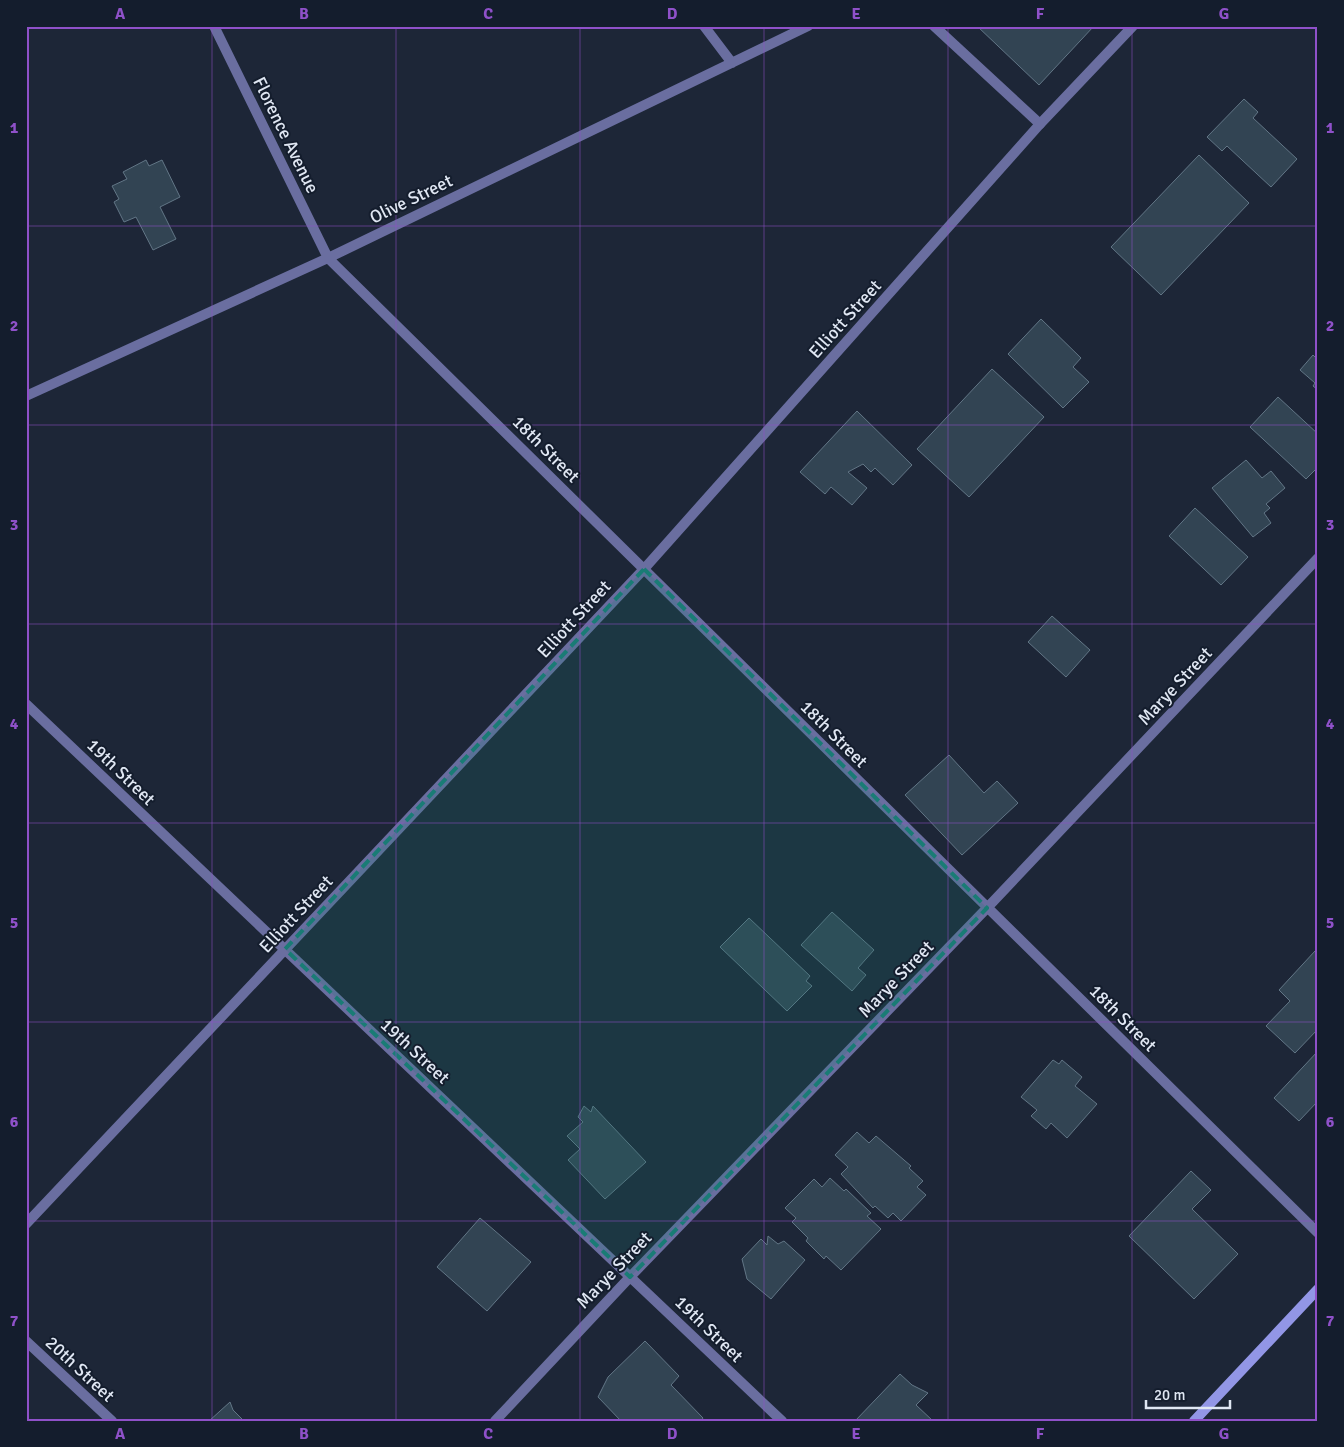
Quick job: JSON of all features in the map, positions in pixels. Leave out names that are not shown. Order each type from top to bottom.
[{"type":"main road","points":[[1194,1421],[1318,1289]]},
{"type":"street","name":"Florence Avenue","points":[[214,26],[328,258]]},
{"type":"street","points":[[704,26],[732,63]]},
{"type":"street","name":"Olive Street","points":[[26,396],[328,258],[808,26]]},
{"type":"street","points":[[934,26],[1040,124]]},
{"type":"street","name":"Elliott Street","points":[[26,1224],[644,569],[1040,124],[1133,26]]},
{"type":"street","name":"18th Street","points":[[328,258],[1318,1233]]},
{"type":"street","name":"Marye Street","points":[[495,1421],[630,1277],[987,908],[1318,558]]},
{"type":"street","name":"19th Street","points":[[26,704],[782,1421]]},
{"type":"street","name":"20th Street","points":[[26,1341],[112,1421]]},
{"type":"highlighted area","points":[[644,569],[987,908],[630,1277],[285,949]]},
{"type":"building","points":[[977,26],[1094,26],[1039,85]]},
{"type":"building","points":[[1244,99],[1258,112],[1253,118],[1297,159],[1271,187],[1227,146],[1222,151],[1207,137]]},
{"type":"building","points":[[1199,155],[1249,203],[1161,295],[1111,247]]},
{"type":"building","points":[[146,160],[149,166],[162,160],[180,197],[160,207],[176,239],[153,250],[136,217],[124,222],[114,202],[119,199],[112,186],[127,179],[123,172]]},
{"type":"building","points":[[1041,319],[1081,358],[1073,367],[1089,382],[1063,408],[1008,354]]},
{"type":"building","points":[[1313,355],[1318,360],[1318,390],[1313,386],[1315,383],[1300,370]]},
{"type":"building","points":[[992,369],[1044,417],[969,497],[917,449]]},
{"type":"building","points":[[1278,397],[1318,434],[1318,467],[1306,479],[1250,427]]},
{"type":"building","points":[[857,411],[912,465],[893,485],[875,468],[871,472],[863,464],[848,472],[867,488],[852,505],[831,487],[825,494],[800,472]]},
{"type":"building","points":[[1246,460],[1262,478],[1271,471],[1285,488],[1266,504],[1270,508],[1264,513],[1271,523],[1253,537],[1212,488]]},
{"type":"building","points":[[1195,508],[1248,557],[1221,585],[1169,536]]},
{"type":"building","points":[[1052,616],[1090,650],[1066,677],[1028,642]]},
{"type":"building","points":[[949,755],[984,793],[997,781],[1018,803],[962,855],[905,795]]},
{"type":"building","points":[[832,912],[874,950],[858,968],[866,975],[852,991],[801,945]]},
{"type":"building","points":[[749,918],[810,976],[806,981],[812,986],[787,1011],[720,947]]},
{"type":"building","points":[[1315,951],[1318,954],[1318,1029],[1295,1053],[1266,1026],[1290,1001],[1279,990]]},
{"type":"building","points":[[1318,1051],[1318,1101],[1299,1121],[1274,1098]]},
{"type":"building","points":[[1053,1060],[1059,1064],[1062,1060],[1082,1077],[1075,1086],[1097,1104],[1067,1138],[1051,1123],[1046,1129],[1031,1116],[1037,1110],[1021,1097]]},
{"type":"building","points":[[584,1106],[591,1112],[593,1106],[646,1162],[605,1199],[568,1160],[580,1149],[567,1136],[583,1122],[578,1117]]},
{"type":"building","points":[[857,1132],[869,1143],[876,1136],[911,1166],[909,1168],[923,1181],[917,1187],[926,1195],[901,1221],[893,1213],[888,1218],[875,1206],[873,1208],[841,1174],[848,1167],[835,1155]]},
{"type":"building","points":[[1191,1171],[1211,1190],[1192,1209],[1238,1254],[1194,1299],[1129,1236]]},
{"type":"building","points":[[830,1178],[844,1191],[846,1189],[871,1213],[867,1216],[881,1229],[841,1270],[826,1256],[824,1259],[806,1241],[808,1238],[792,1222],[796,1218],[785,1208],[814,1179],[822,1187]]},
{"type":"building","points":[[480,1218],[531,1262],[487,1311],[437,1267]]},
{"type":"building","points":[[768,1236],[778,1244],[784,1241],[805,1260],[771,1299],[747,1279],[742,1259],[761,1239],[767,1245]]},
{"type":"building","points":[[645,1341],[679,1376],[671,1385],[703,1418],[701,1421],[621,1421],[598,1397],[608,1377]]},
{"type":"building","points":[[900,1374],[912,1385],[928,1393],[916,1405],[933,1421],[855,1421]]},
{"type":"building","points":[[230,1402],[233,1410],[244,1421],[209,1421]]}]
